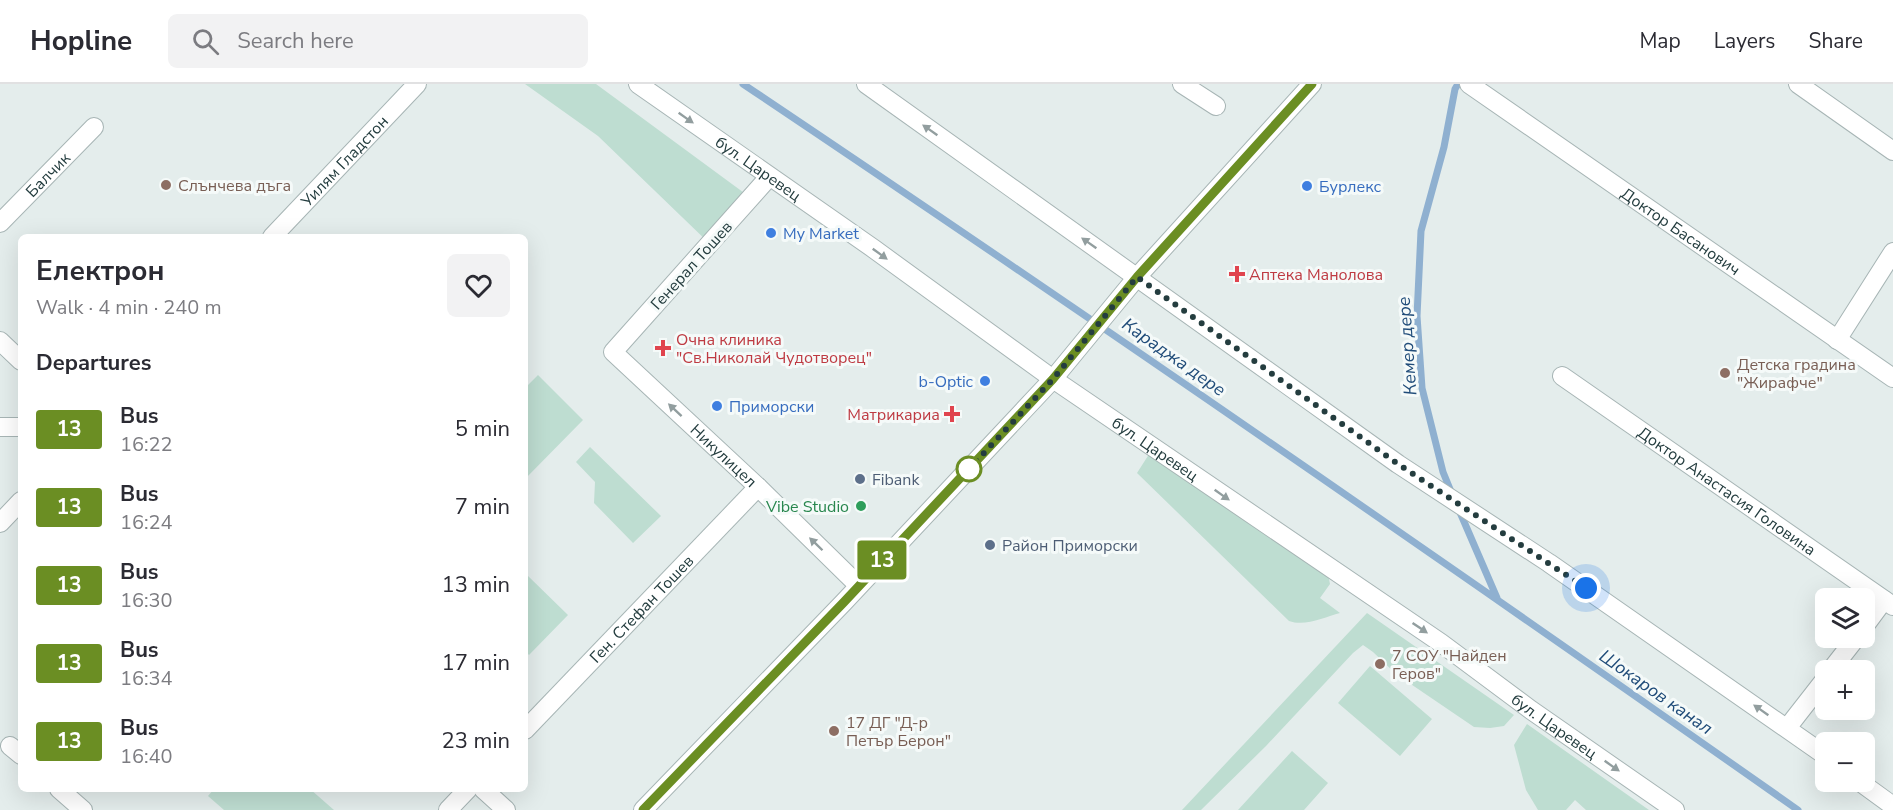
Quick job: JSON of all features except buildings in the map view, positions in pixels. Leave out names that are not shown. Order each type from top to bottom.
[{"type":"street","name":"Уилям Гладстон","points":[[275,234],[417,84]]},
{"type":"street","name":"бул. Царевец","points":[[638,84],[874,249],[1053,379],[1441,643],[1531,710],[1676,810]]},
{"type":"street","points":[[866,84],[1419,477],[1549,563],[1815,748]]},
{"type":"street","points":[[1182,84],[1216,106]]},
{"type":"street","points":[[643,810],[1053,379],[1137,277],[1312,84]]},
{"type":"street","name":"Доктор Басанович","points":[[1469,84],[1893,378]]},
{"type":"street","points":[[1798,84],[1893,151]]},
{"type":"street","name":"Балчик","points":[[0,223],[94,127]]},
{"type":"street","name":"Генерал Тошев","points":[[613,352],[769,177]]},
{"type":"street","points":[[1837,339],[1893,252]]},
{"type":"street","points":[[0,341],[18,358]]},
{"type":"street","name":"Никулицел","points":[[613,352],[758,487],[858,585]]},
{"type":"street","name":"Доктор Анастасия Головина","points":[[1562,376],[1889,603]]},
{"type":"street","points":[[0,428],[18,427]]},
{"type":"street","name":"Ген. Стефан Тошев","points":[[528,727],[758,487]]},
{"type":"street","points":[[0,523],[18,504]]},
{"type":"street","points":[[1875,616],[1889,603]]},
{"type":"street","points":[[1839,660],[1849,648]]},
{"type":"street","points":[[1787,728],[1815,692]]},
{"type":"street","points":[[62,792],[83,810]]},
{"type":"street","points":[[448,810],[465,792]]},
{"type":"street","points":[[486,792],[506,810]]},
{"type":"street","points":[[1874,792],[1893,806]]},
{"type":"green space","points":[[525,84],[596,84],[751,198],[711,245],[598,136]]},
{"type":"green space","points":[[538,375],[583,420],[528,476],[528,385]]},
{"type":"green space","points":[[590,447],[661,516],[633,543],[594,503],[595,482],[576,462]]},
{"type":"green space","points":[[1153,448],[1326,565],[1330,584],[1320,598],[1340,613],[1302,623],[1289,621],[1137,473]]},
{"type":"green space","points":[[528,576],[568,615],[528,654]]},
{"type":"green space","points":[[1367,613],[1514,715],[1504,726],[1474,727],[1396,674],[1363,645],[1201,810],[1182,810]]},
{"type":"green space","points":[[1370,666],[1432,719],[1400,756],[1338,703]]},
{"type":"green space","points":[[1527,724],[1649,810],[1586,810],[1575,800],[1566,810],[1538,810],[1526,790],[1514,745]]},
{"type":"green space","points":[[1292,751],[1328,783],[1304,810],[1238,810]]},
{"type":"green space","points":[[211,792],[313,792],[334,810],[224,810],[208,796]]},
{"type":"waterway","name":"Караджа дере","points":[[743,84],[1273,444],[1798,810]]},
{"type":"waterway","name":"Кемер дере","points":[[1452,494],[1443,472],[1422,388],[1417,316],[1421,231],[1444,147],[1455,89],[1458,84]]},
{"type":"waterway","name":"Кемер дере","points":[[1459,510],[1497,598]]},
{"type":"bus line","name":"13","points":[[643,810],[844,602],[1053,379],[1137,277],[1312,84]]},
{"type":"place","name":"Слънчева дъга","points":[[166,185]]},
{"type":"place","name":"Бурлекс","points":[[1307,186]]},
{"type":"place","name":"My Market","points":[[771,233]]},
{"type":"place","name":"Аптека Манолова","points":[[1237,274]]},
{"type":"place","name":"Очна клиника \"Св.Николай Чудотворец\"","points":[[663,348]]},
{"type":"place","name":"Детска градина \"Жирафче\"","points":[[1725,373]]},
{"type":"place","name":"b-Optic","points":[[985,381]]},
{"type":"place","name":"Приморски","points":[[717,406]]},
{"type":"place","name":"Матрикариа","points":[[952,414]]},
{"type":"place","name":"Fibank","points":[[860,479]]},
{"type":"place","name":"Vibe Studio","points":[[861,506]]},
{"type":"place","name":"Район Приморски","points":[[990,545]]},
{"type":"place","name":"7 СОУ \"Найден Геров\"","points":[[1380,664]]},
{"type":"place","name":"17 ДГ \"Д-р Петър Берон\"","points":[[834,731]]},
{"type":"route","points":[[969,469],[1053,379],[1137,277],[1398,464],[1586,588]]},
{"type":"water label","name":"Шокаров канал","points":[[1656,692]]}]
